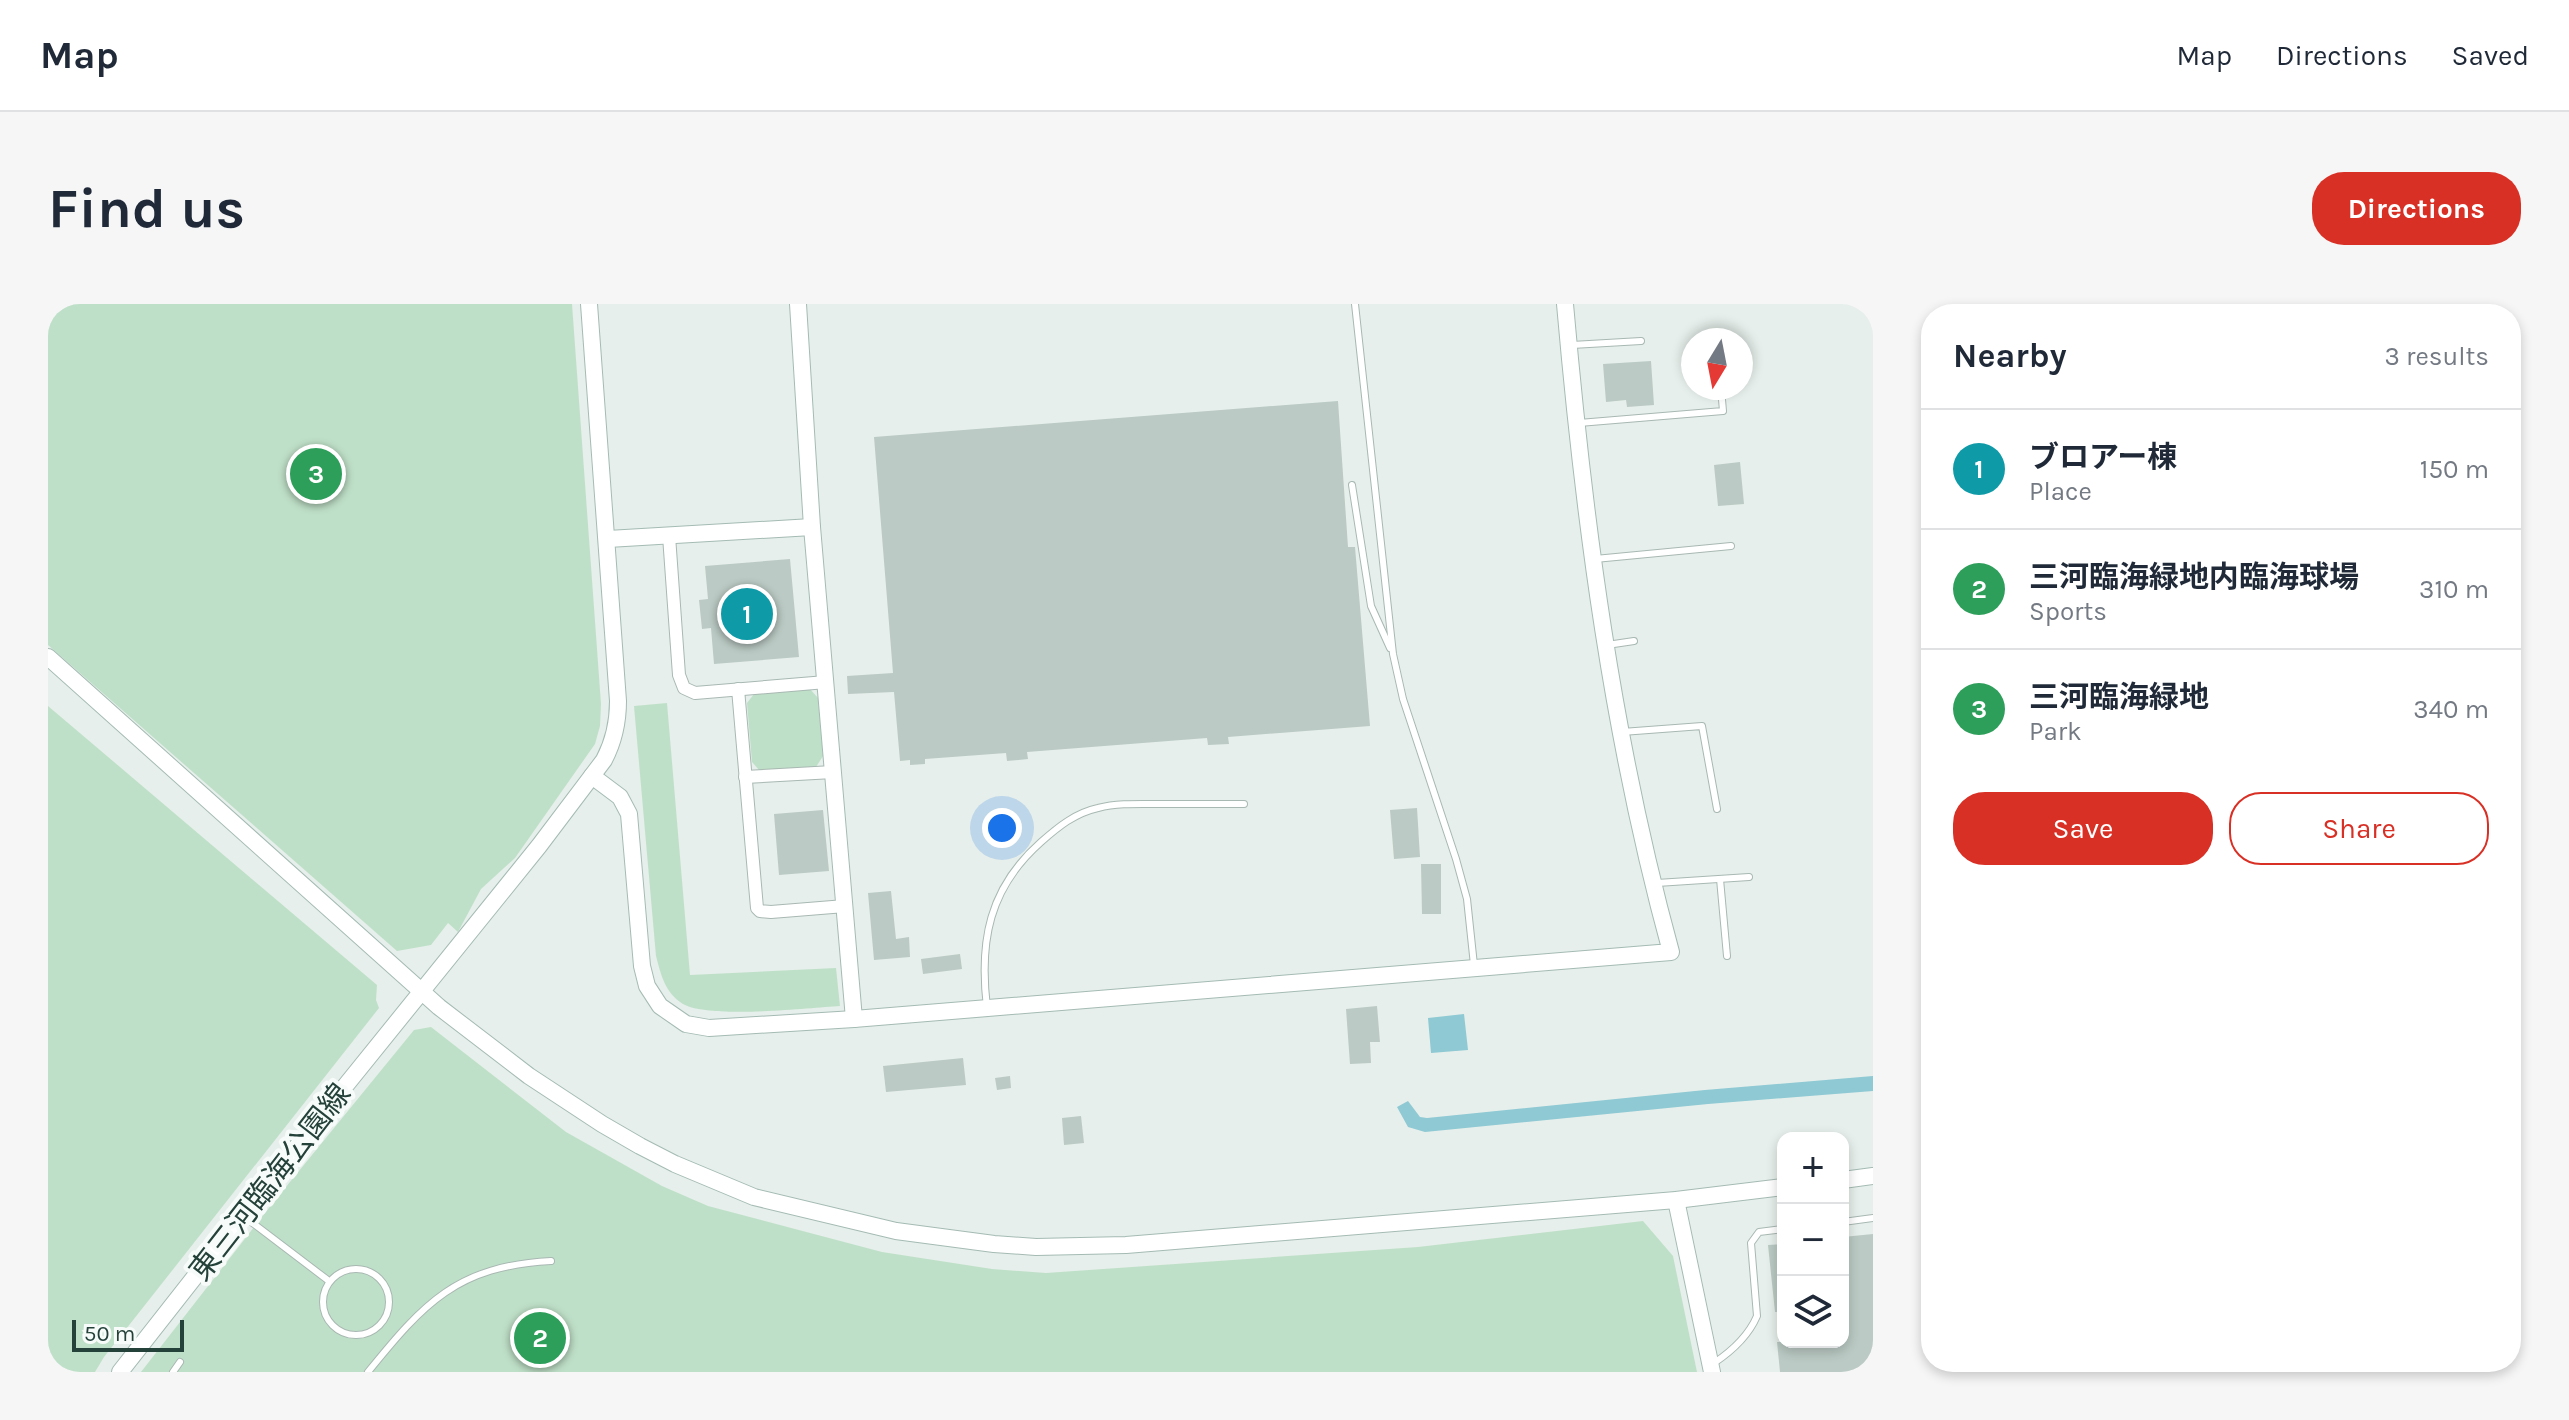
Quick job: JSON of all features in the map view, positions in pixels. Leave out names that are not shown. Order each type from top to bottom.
[{"type":"street","name":"東三河臨海公園線","points":[[120,1372],[422,993],[610,749],[618,714],[589,304]]},
{"type":"street","points":[[798,304],[812,527],[854,1019]]},
{"type":"street","points":[[592,776],[620,797],[626,806],[642,966],[647,986],[660,1006],[686,1024],[709,1028],[854,1019],[1671,952],[1652,883],[1607,645],[1575,423],[1565,304]]},
{"type":"street","points":[[608,539],[812,527]]},
{"type":"street","points":[[669,536],[682,685],[695,693],[826,682]]},
{"type":"street","points":[[48,657],[422,993],[529,1076],[602,1124],[675,1164],[754,1197],[896,1231],[1036,1247],[1126,1245],[1676,1200],[1777,1188]]},
{"type":"street","points":[[738,689],[757,908],[765,912],[845,906]]},
{"type":"street","points":[[745,777],[833,772]]},
{"type":"street","points":[[1849,1179],[1873,1176]]},
{"type":"street","points":[[1676,1200],[1711,1368]]},
{"type":"lane","points":[[1355,304],[1393,654],[1403,699],[1463,886],[1474,968]]},
{"type":"lane","points":[[1569,345],[1641,341]]},
{"type":"lane","points":[[1575,423],[1723,411],[1722,400]]},
{"type":"lane","points":[[1352,485],[1371,606],[1393,654]]},
{"type":"lane","points":[[1593,559],[1731,546]]},
{"type":"lane","points":[[1607,645],[1634,641]]},
{"type":"lane","points":[[1622,732],[1702,726],[1717,809]]},
{"type":"lane","points":[[988,1008],[985,990],[986,936],[1004,885],[1016,866],[1055,830],[1095,808],[1117,804],[1244,804]]},
{"type":"lane","points":[[1652,883],[1749,877]]},
{"type":"lane","points":[[1720,879],[1727,956]]},
{"type":"lane","points":[[243,1216],[329,1281]]},
{"type":"lane","points":[[1849,1221],[1873,1218]]},
{"type":"lane","points":[[1711,1368],[1733,1350],[1753,1326],[1757,1316],[1751,1243],[1759,1232],[1777,1230]]},
{"type":"lane","points":[[368,1372],[423,1308],[447,1291],[493,1269],[524,1262],[551,1261]]},
{"type":"lane","points":[[352,1269],[376,1275],[385,1286],[389,1299],[388,1312],[383,1321],[365,1334],[355,1335],[338,1330],[327,1320],[323,1310],[323,1295],[329,1281],[341,1271],[352,1269]]},
{"type":"lane","points":[[173,1372],[180,1362]]},
{"type":"green space","points":[[48,304],[572,304],[601,704],[600,726],[595,744],[515,858],[481,889],[458,932],[448,923],[431,945],[397,951],[48,645]]},
{"type":"green space","points":[[810,689],[818,698],[823,756],[816,767],[760,771],[752,762],[747,703],[754,694]]},
{"type":"green space","points":[[667,703],[690,975],[836,968],[840,1006],[714,1011],[683,1004],[668,989],[656,956],[634,706]]},
{"type":"green space","points":[[48,706],[377,985],[379,1008],[95,1372],[48,1372]]},
{"type":"green space","points":[[431,1027],[566,1132],[662,1186],[708,1206],[882,1252],[992,1269],[1046,1273],[1418,1247],[1643,1221],[1673,1256],[1697,1372],[141,1372],[272,1204],[414,1030]]},
{"type":"water","points":[[1464,1014],[1468,1050],[1431,1053],[1428,1018]]},
{"type":"water","points":[[1873,1076],[1873,1091],[1425,1132],[1408,1127],[1397,1107],[1408,1101],[1420,1117],[1427,1118]]},
{"type":"building","points":[[1651,361],[1654,405],[1627,407],[1626,400],[1606,402],[1603,364]]},
{"type":"building","points":[[1338,401],[1348,547],[1355,547],[1370,726],[1228,737],[1229,744],[1208,745],[1207,738],[1027,752],[1028,759],[1007,761],[1006,753],[925,759],[925,764],[910,765],[910,760],[900,761],[894,692],[848,694],[847,676],[893,673],[874,437]]},
{"type":"building","points":[[1740,462],[1744,504],[1718,506],[1714,465]]},
{"type":"building","points":[[790,559],[799,657],[714,664],[711,628],[702,629],[699,600],[708,599],[705,566]]},
{"type":"building","points":[[1417,808],[1420,857],[1394,859],[1390,810]]},
{"type":"building","points":[[823,810],[829,871],[779,875],[774,814]]},
{"type":"building","points":[[1421,864],[1441,864],[1441,914],[1422,914]]},
{"type":"building","points":[[891,891],[896,939],[909,937],[910,957],[874,960],[868,893]]},
{"type":"building","points":[[960,954],[962,969],[923,974],[921,959]]},
{"type":"building","points":[[1377,1006],[1380,1042],[1370,1042],[1371,1063],[1350,1064],[1346,1009]]},
{"type":"building","points":[[963,1058],[966,1085],[886,1092],[883,1066]]},
{"type":"building","points":[[1010,1076],[1011,1088],[997,1090],[995,1078]]},
{"type":"building","points":[[1081,1116],[1084,1143],[1064,1145],[1062,1118]]},
{"type":"building","points":[[1873,1234],[1873,1372],[1780,1372],[1778,1348],[1849,1348],[1849,1236]]},
{"type":"building","points":[[1777,1244],[1777,1312],[1775,1312],[1768,1245]]},
{"type":"place","name":"三河臨海緑地","points":[[316,474]]},
{"type":"place","name":"ブロアー棟","points":[[747,614]]},
{"type":"place","name":"三河臨海緑地内臨海球場","points":[[540,1338]]}]
